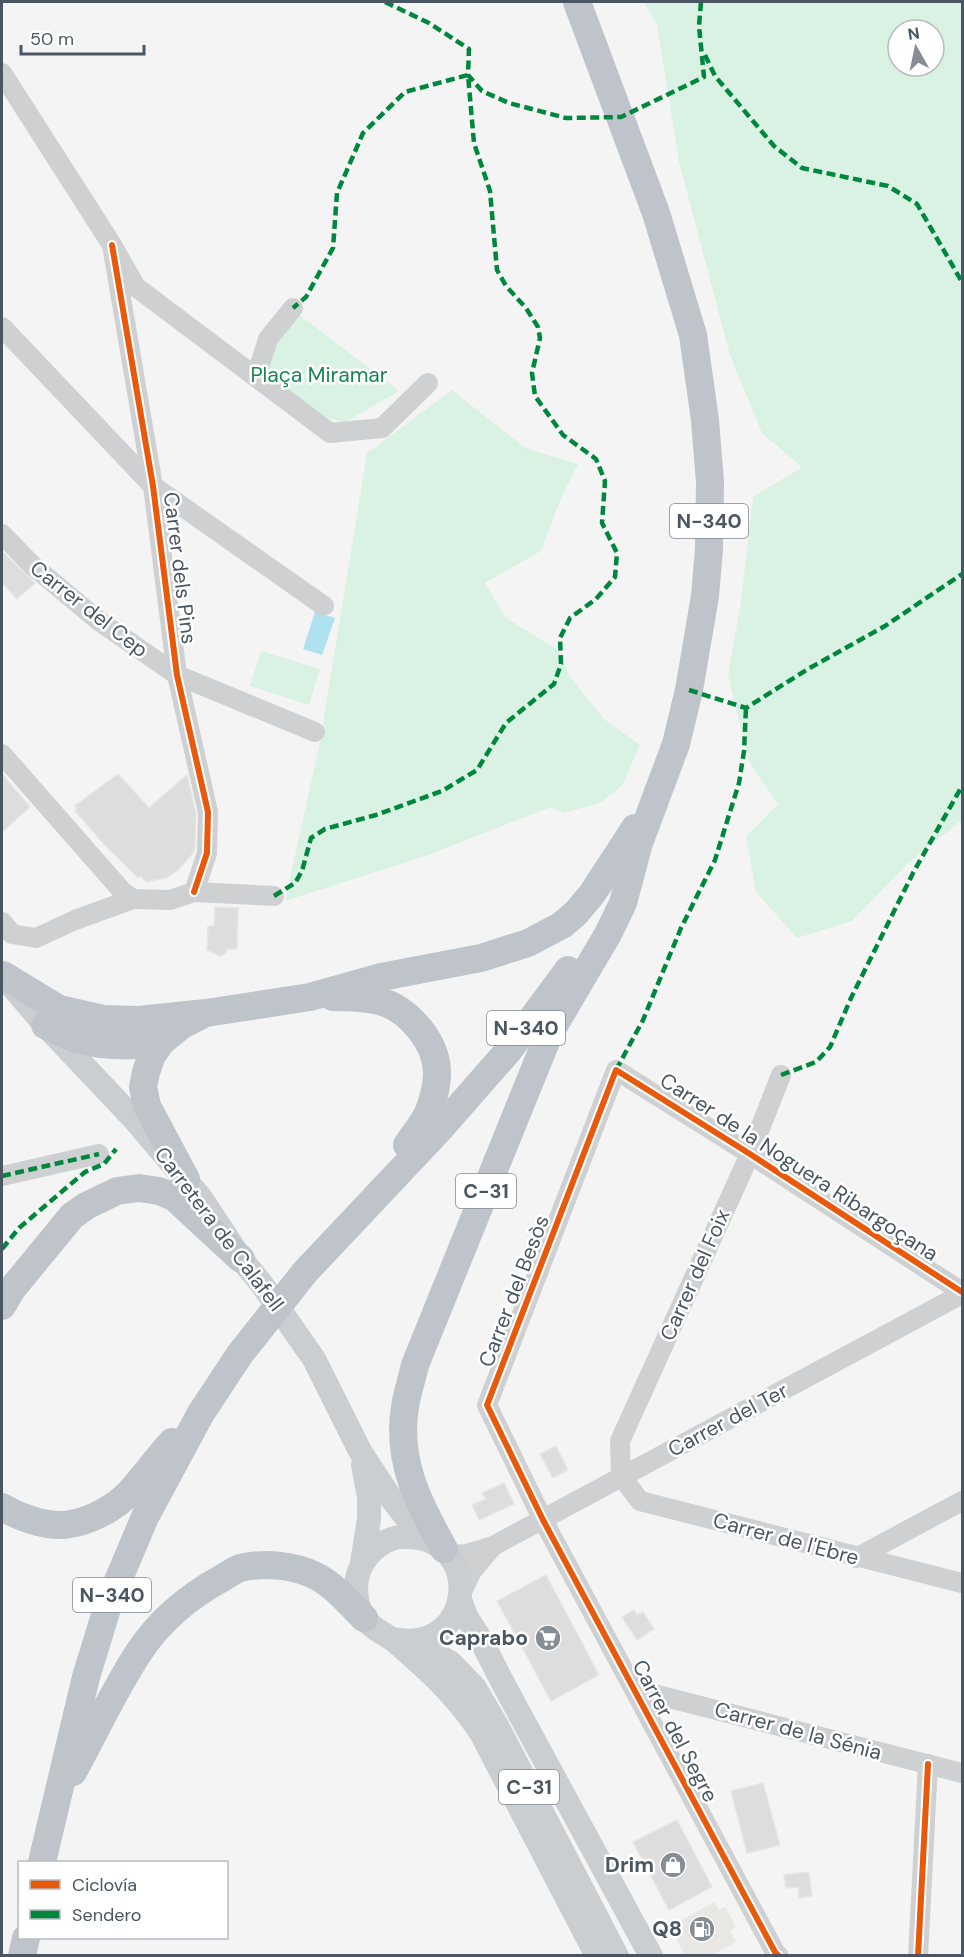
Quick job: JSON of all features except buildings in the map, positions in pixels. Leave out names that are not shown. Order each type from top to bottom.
[{"type":"highway","name":"N-340","points":[[42,1861],[86,1677],[109,1602],[145,1517],[201,1413],[240,1354],[305,1272],[509,1050],[565,975],[602,917],[639,843],[676,744],[689,690],[705,596],[709,549],[710,482],[705,420],[693,335],[671,259],[621,117],[577,2]]},
{"type":"highway","points":[[2,974],[59,1009],[103,1019],[139,1020],[206,1013],[310,997],[381,977],[504,952],[528,943],[562,925],[576,913],[592,894],[657,797]]},
{"type":"highway","name":"C-31","points":[[440,1548],[411,1482],[404,1442],[405,1408],[415,1365],[549,1034],[608,934],[623,903],[639,843]]},
{"type":"highway","points":[[310,997],[351,997],[380,1001],[397,1009],[416,1023],[435,1058],[436,1085],[428,1113],[381,1191]]},
{"type":"highway","points":[[186,1179],[147,1106],[143,1088],[152,1055],[162,1041],[182,1026],[206,1013]]},
{"type":"highway","points":[[45,1025],[79,1040],[113,1045],[148,1044],[162,1041]]},
{"type":"highway","points":[[2,1306],[12,1289],[72,1216],[86,1206],[117,1191],[139,1188],[159,1191],[174,1197],[242,1258]]},
{"type":"highway","points":[[2,1506],[15,1515],[37,1521],[63,1525],[86,1520],[113,1507],[129,1493],[156,1459],[201,1413]]},
{"type":"highway","points":[[55,1805],[117,1688],[140,1650],[159,1626],[181,1605],[211,1584],[239,1569],[266,1564],[295,1569],[314,1575],[331,1586],[364,1618]]},
{"type":"highway","points":[[22,1956],[26,1939]]},
{"type":"main road","name":"Carretera de Calafell","points":[[2,974],[45,1025],[134,1119],[201,1198],[314,1359],[360,1451],[405,1516],[440,1548]]},
{"type":"main road","name":"Carretera de Calafell","points":[[360,1451],[369,1497],[369,1519],[362,1563]]},
{"type":"main road","points":[[362,1563],[384,1542],[399,1537],[414,1536],[440,1548]]},
{"type":"main road","name":"C-31","points":[[440,1548],[457,1567],[470,1641],[486,1682],[626,1956]]},
{"type":"main road","name":"C-31","points":[[362,1563],[357,1576],[356,1590],[358,1605],[364,1618],[376,1631],[404,1640],[451,1663],[475,1688],[617,1956]]},
{"type":"main road","points":[[404,1640],[430,1637],[444,1628],[463,1604],[510,1698],[651,1956]]},
{"type":"main road","points":[[404,1640],[464,1707],[481,1733],[597,1956]]},
{"type":"street","points":[[2,73],[112,245],[136,287],[330,433],[382,428],[428,383]]},
{"type":"street","name":"Carrer dels Pins","points":[[112,245],[153,486],[177,675],[208,812],[207,853],[194,892]]},
{"type":"street","points":[[256,377],[268,339],[293,308]]},
{"type":"street","points":[[2,327],[153,486],[324,606]]},
{"type":"street","name":"Carrer del Cep","points":[[2,534],[32,566],[99,621],[177,675],[315,732]]},
{"type":"street","points":[[2,754],[123,892],[133,899]]},
{"type":"street","points":[[2,922],[12,934],[36,938],[75,920],[133,899],[170,900],[194,892],[274,896]]},
{"type":"street","name":"Carrer de la Noguera Ribargoçana","points":[[616,1071],[750,1154],[963,1293]]},
{"type":"street","name":"Carrer del Besòs","points":[[543,1520],[488,1405],[616,1071]]},
{"type":"street","name":"Carrer del Foix","points":[[621,1476],[620,1442],[750,1154],[782,1075]]},
{"type":"street","points":[[2,1176],[99,1154]]},
{"type":"street","name":"Carrer del Ter","points":[[440,1548],[466,1554],[493,1546],[963,1293]]},
{"type":"street","name":"Carrer de l'Ebre","points":[[621,1476],[640,1501],[856,1558],[963,1583]]},
{"type":"street","points":[[856,1558],[963,1501]]},
{"type":"street","name":"Carrer del Segre","points":[[543,1520],[775,1954]]},
{"type":"street","name":"Carrer del Ter","points":[[463,1604],[472,1571],[493,1546]]},
{"type":"street","name":"Carrer de la Sénia","points":[[634,1689],[963,1773]]},
{"type":"street","points":[[918,1956],[928,1764]]},
{"type":"shaded area","name":"Q8","points":[[714,1902],[719,1910],[725,1907],[736,1927],[730,1931],[736,1942],[712,1955],[685,1955],[670,1927]]},
{"type":"green space","points":[[644,2],[962,2],[962,820],[908,863],[852,921],[797,938],[756,892],[746,837],[778,804],[749,762],[728,675],[741,602],[753,497],[802,467],[762,433],[730,355],[679,162],[657,24]]},
{"type":"green space","name":"Plaça Miramar","points":[[297,313],[399,391],[344,423],[300,408],[265,373],[275,348]]},
{"type":"green space","points":[[452,390],[525,448],[578,464],[561,498],[541,551],[485,583],[505,617],[559,651],[570,677],[605,720],[640,745],[623,784],[602,802],[564,813],[551,807],[425,856],[285,901],[320,742],[367,453]]},
{"type":"green space","points":[[261,651],[320,669],[309,705],[250,686]]},
{"type":"water","points":[[315,612],[335,618],[322,655],[303,649]]},
{"type":"marked path","points":[[385,2],[429,23],[469,49],[468,75],[482,91],[509,103],[566,118],[621,117],[704,77],[699,26],[701,2]]},
{"type":"marked path","points":[[705,55],[715,76],[774,146],[802,168],[888,186],[917,204],[962,282]]},
{"type":"marked path","points":[[274,896],[295,883],[302,871],[311,838],[325,829],[376,815],[442,791],[477,770],[506,723],[554,684],[561,664],[560,638],[570,618],[596,599],[615,577],[617,553],[602,523],[605,481],[596,459],[563,435],[535,396],[532,373],[540,338],[538,327],[526,308],[506,286],[497,270],[490,191],[474,143],[468,75],[405,92],[363,133],[337,193],[333,248],[306,297],[293,308]]},
{"type":"marked path","points":[[689,690],[746,708],[808,669],[885,626],[962,574]]},
{"type":"marked path","points":[[616,1070],[643,1020],[681,928],[715,860],[739,783],[744,751],[746,708]]},
{"type":"marked path","points":[[781,1075],[816,1062],[830,1047],[851,998],[913,873],[962,786]]},
{"type":"marked path","points":[[2,1249],[19,1228],[85,1172],[104,1164],[116,1149]]},
{"type":"marked path","points":[[2,1176],[99,1154]]},
{"type":"cycle path","points":[[112,245],[153,486],[177,675],[208,812],[207,853],[194,892]]},
{"type":"cycle path","points":[[779,1956],[543,1520],[487,1405],[616,1070],[962,1292]]},
{"type":"cycle path","points":[[918,1956],[928,1764]]},
{"type":"place","name":"Caprabo","points":[[548,1638]]},
{"type":"place","name":"Drim","points":[[673,1865]]},
{"type":"place","name":"Q8","points":[[702,1929]]}]
